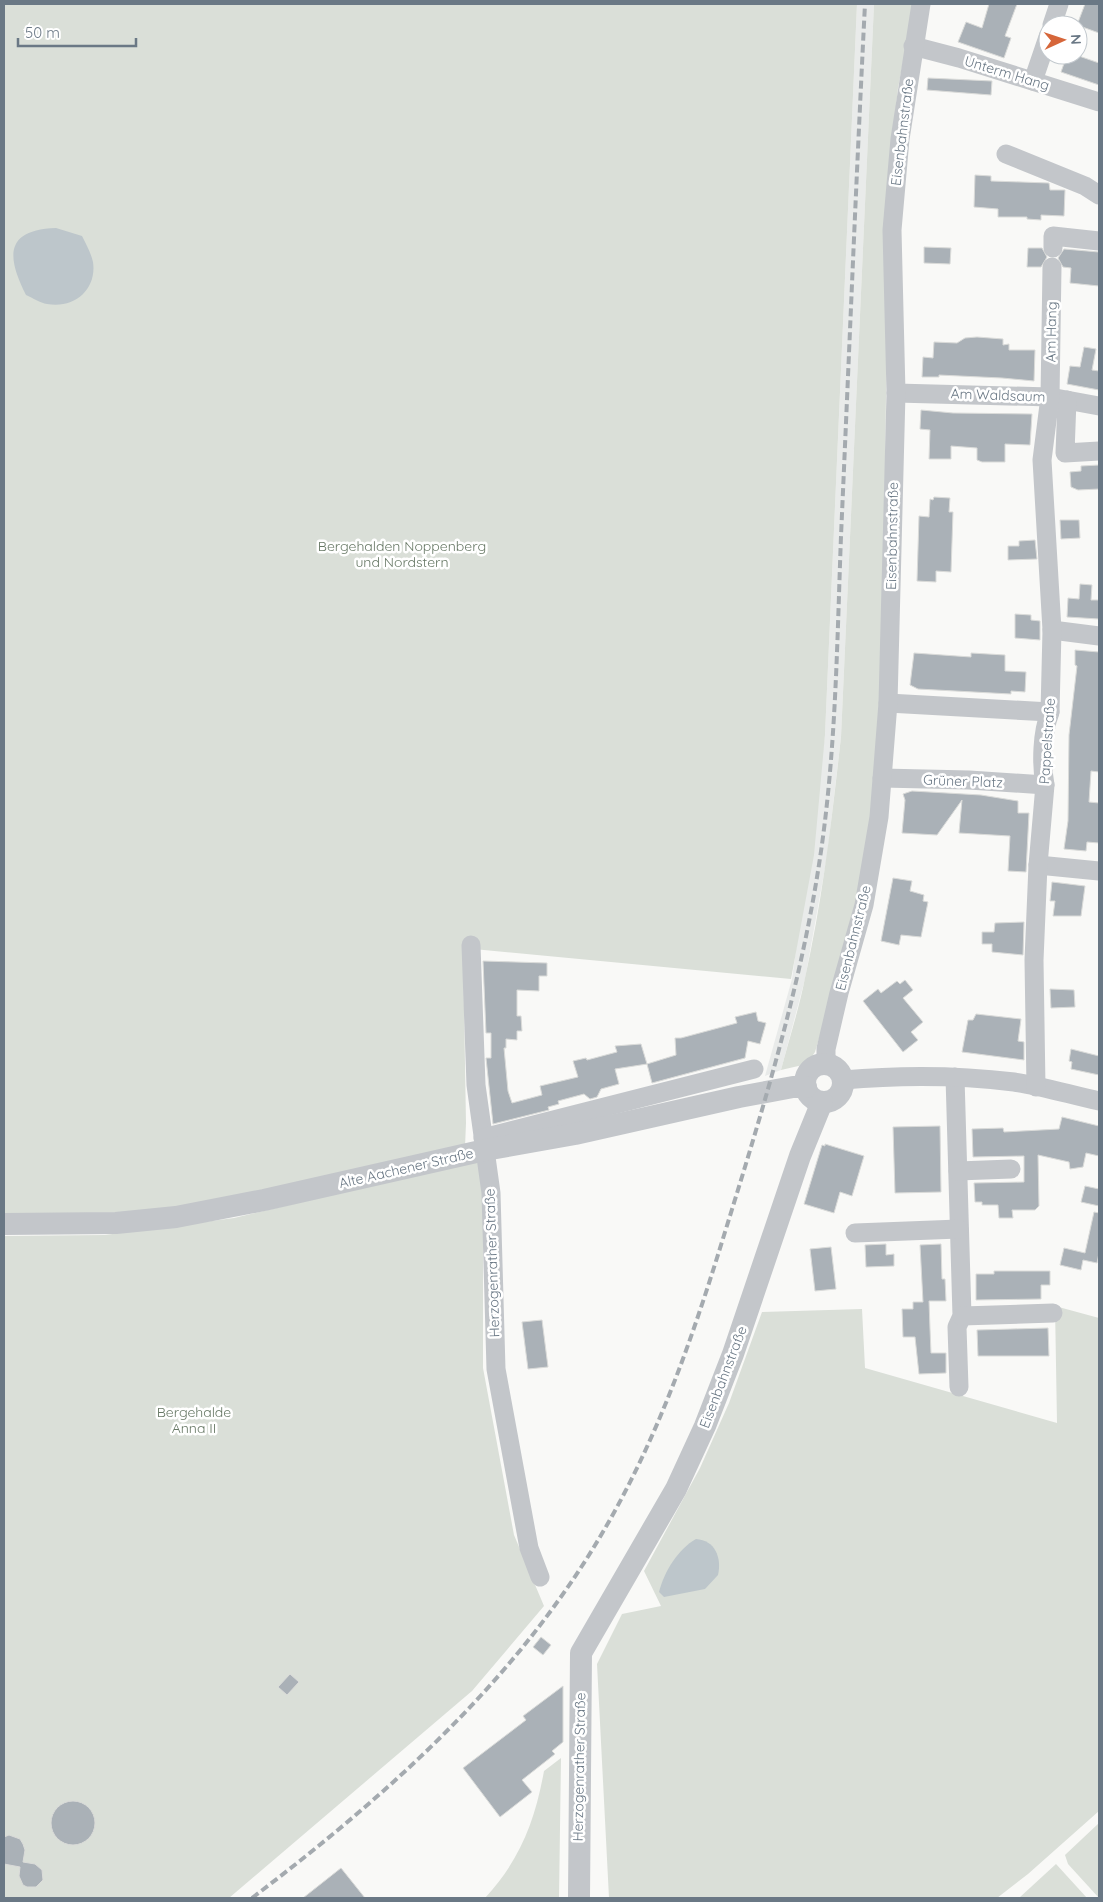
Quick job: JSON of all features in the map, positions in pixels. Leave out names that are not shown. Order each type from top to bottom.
[{"type":"street","name":"Eisenbahnstraße","points":[[826,1064],[826,1049],[864,905],[879,817],[888,703],[896,393],[892,230],[900,139],[921,4]]},
{"type":"street","name":"Unterm Hang","points":[[913,46],[959,58],[1099,102]]},
{"type":"street","points":[[1033,81],[1038,65]]},
{"type":"street","points":[[1006,154],[1085,186],[1099,195]]},
{"type":"street","points":[[1053,248],[1054,236],[1099,241]]},
{"type":"street","name":"Am Hang","points":[[1052,267],[1058,398]]},
{"type":"street","name":"Am Waldsaum","points":[[896,393],[1058,398],[1099,406]]},
{"type":"street","points":[[1058,398],[1064,453],[1099,452]]},
{"type":"street","name":"Pappelstraße","points":[[1036,1086],[1034,960],[1038,865],[1045,785],[1042,773],[1046,724],[1050,712],[1052,630],[1042,460],[1058,398]]},
{"type":"street","points":[[1052,630],[1099,636]]},
{"type":"street","points":[[888,703],[1050,712]]},
{"type":"street","name":"Grüner Platz","points":[[882,778],[969,780],[1045,785]]},
{"type":"street","points":[[1038,865],[1099,870]]},
{"type":"street","name":"Herzogenrather Straße","points":[[471,945],[472,1039],[491,1193],[496,1369],[529,1548],[540,1577]]},
{"type":"street","points":[[820,1064],[826,1064],[837,1069],[843,1080],[837,1096],[822,1102],[812,1097],[806,1087],[806,1075],[820,1064]]},
{"type":"street","name":"Alte Aachener Straße","points":[[4,1224],[116,1223],[176,1217],[264,1200],[484,1144],[754,1070]]},
{"type":"street","points":[[843,1080],[910,1076],[955,1077],[1015,1082],[1099,1101]]},
{"type":"street","points":[[955,1077],[962,1316],[957,1327],[959,1387]]},
{"type":"street","name":"Alte Aachener Straße","points":[[484,1144],[576,1134],[793,1086],[806,1087]]},
{"type":"street","name":"Eisenbahnstraße","points":[[588,1637],[676,1489],[705,1426],[733,1354],[800,1156],[822,1102]]},
{"type":"street","points":[[958,1171],[1011,1169]]},
{"type":"street","points":[[854,1233],[959,1229]]},
{"type":"street","points":[[962,1316],[1052,1313]]},
{"type":"street","name":"Herzogenrather Straße","points":[[579,1898],[581,1654],[588,1637]]},
{"type":"shaded area","points":[[857,4],[874,4],[841,737],[827,857],[805,979],[781,1070],[765,1076],[792,979],[825,735]]},
{"type":"shaded area","points":[[56,228],[82,236],[93,262],[93,272],[88,288],[75,300],[57,305],[39,302],[26,295],[15,269],[13,258],[14,248],[19,240],[27,234]]},
{"type":"shaded area","points":[[696,1539],[708,1543],[716,1551],[719,1562],[718,1575],[705,1589],[664,1597],[659,1592],[668,1569],[683,1549]]},
{"type":"green space","name":"Bergehalden Noppenberg und Nordstern","points":[[4,4],[857,4],[825,735],[814,855],[791,979],[463,948],[465,1147],[108,1225],[4,1217]]},
{"type":"green space","points":[[874,4],[914,4],[898,88],[889,170],[882,701],[870,820],[860,885],[821,1032],[815,1052],[807,1064],[781,1070],[803,990],[817,918],[841,737]]},
{"type":"green space","name":"Bergehalde Anna II","points":[[483,1159],[483,1368],[514,1535],[544,1606],[472,1691],[229,1898],[4,1898],[4,1236],[105,1235],[234,1218]]},
{"type":"green space","points":[[1055,1306],[1099,1318],[1099,1811],[1028,1874],[997,1898],[609,1898],[597,1664],[622,1614],[661,1606],[644,1571],[700,1468],[729,1403],[762,1312],[862,1309],[865,1368],[1057,1423]]},
{"type":"green space","points":[[561,1758],[559,1898],[485,1898],[508,1869],[524,1839],[536,1807],[544,1771]]},
{"type":"green space","points":[[1099,1823],[1099,1898],[1068,1864],[1065,1855]]},
{"type":"green space","points":[[1056,1864],[1087,1898],[1019,1898]]},
{"type":"building","points":[[989,4],[1017,4],[1005,36],[1011,38],[1004,58],[958,42],[966,22],[982,28]]},
{"type":"building","points":[[1085,4],[1099,4],[1099,33],[1088,29],[1088,15],[1081,15]]},
{"type":"building","points":[[1088,59],[1099,63],[1099,85],[1061,72],[1063,65],[1088,65]]},
{"type":"building","points":[[928,78],[992,81],[991,95],[927,90]]},
{"type":"building","points":[[975,175],[991,176],[991,181],[1049,183],[1050,190],[1065,190],[1064,216],[1041,215],[1041,220],[1027,219],[1027,217],[998,217],[998,209],[974,207]]},
{"type":"building","points":[[924,247],[951,248],[950,264],[924,263]]},
{"type":"building","points":[[1028,248],[1042,248],[1047,257],[1041,267],[1027,267]]},
{"type":"building","points":[[1064,249],[1099,252],[1099,286],[1070,283],[1071,268],[1063,267],[1058,258]]},
{"type":"building","points":[[965,338],[1003,339],[1003,345],[1009,344],[1009,350],[1035,350],[1034,381],[939,375],[939,377],[922,377],[923,357],[933,358],[934,342],[957,343]]},
{"type":"building","points":[[1084,347],[1096,349],[1092,370],[1099,371],[1099,390],[1067,384],[1070,366],[1080,367]]},
{"type":"building","points":[[921,410],[953,413],[1032,414],[1030,445],[1005,444],[1005,462],[982,462],[977,460],[977,448],[951,446],[951,459],[929,459],[930,430],[920,429]]},
{"type":"building","points":[[1099,465],[1099,489],[1078,490],[1071,487],[1070,472],[1081,471],[1081,466]]},
{"type":"building","points":[[934,497],[950,498],[949,512],[953,512],[951,572],[936,571],[936,582],[917,581],[919,516],[929,517],[930,499],[933,500]]},
{"type":"building","points":[[1060,520],[1079,520],[1080,538],[1061,539]]},
{"type":"building","points":[[1035,540],[1037,559],[1008,560],[1008,546],[1019,546],[1019,541]]},
{"type":"building","points":[[1080,584],[1092,585],[1091,600],[1099,600],[1099,619],[1067,617],[1068,598],[1079,599]]},
{"type":"building","points":[[1015,614],[1031,615],[1031,620],[1040,621],[1040,640],[1015,638]]},
{"type":"building","points":[[1075,650],[1099,652],[1099,772],[1091,771],[1089,802],[1099,803],[1099,843],[1087,842],[1086,851],[1064,849],[1068,821],[1069,735],[1077,666],[1075,665]]},
{"type":"building","points":[[914,653],[971,657],[971,653],[1005,655],[1005,671],[1026,672],[1025,692],[1011,691],[1011,694],[918,689],[910,685]]},
{"type":"building","points":[[912,791],[981,795],[1018,801],[1018,813],[1029,813],[1026,872],[1008,871],[1010,836],[959,833],[962,800],[937,835],[902,833],[905,800],[903,794]]},
{"type":"building","points":[[893,878],[912,881],[910,891],[924,895],[923,901],[928,902],[921,937],[901,935],[899,945],[881,941]]},
{"type":"building","points":[[1052,882],[1085,886],[1081,916],[1053,916],[1055,901],[1050,901]]},
{"type":"building","points":[[1024,922],[1023,955],[992,952],[992,944],[982,944],[982,932],[994,932],[995,923]]},
{"type":"building","points":[[483,961],[547,963],[547,976],[539,976],[539,991],[517,990],[517,1016],[521,1016],[522,1031],[517,1031],[517,1040],[506,1039],[506,1048],[504,1048],[508,1091],[512,1103],[542,1095],[540,1086],[578,1077],[573,1061],[586,1058],[587,1060],[617,1052],[615,1046],[641,1044],[647,1064],[615,1069],[619,1084],[601,1089],[597,1097],[590,1099],[584,1094],[558,1101],[559,1104],[548,1107],[549,1110],[493,1124],[486,1058],[491,1058],[491,1033],[486,1033]]},
{"type":"building","points":[[905,980],[913,990],[903,998],[923,1022],[911,1032],[918,1040],[903,1052],[863,1001],[878,989],[881,993],[897,981],[900,984]]},
{"type":"building","points":[[1050,989],[1074,990],[1075,1007],[1051,1008]]},
{"type":"building","points":[[756,1012],[758,1021],[766,1023],[760,1044],[748,1041],[745,1058],[652,1083],[647,1064],[676,1055],[675,1038],[737,1023],[735,1017]]},
{"type":"building","points":[[976,1014],[1021,1019],[1018,1041],[1024,1042],[1024,1060],[962,1052],[968,1020],[973,1020]]},
{"type":"building","points":[[1071,1049],[1099,1056],[1099,1075],[1071,1069],[1072,1062],[1069,1061]]},
{"type":"building","points":[[1062,1117],[1099,1126],[1099,1156],[1086,1153],[1083,1167],[1070,1169],[1069,1162],[1038,1155],[1039,1206],[1035,1210],[1012,1210],[1013,1218],[999,1218],[998,1205],[982,1205],[982,1202],[975,1202],[974,1183],[1024,1182],[1024,1156],[973,1157],[972,1129],[1003,1128],[1004,1132],[1059,1129]]},
{"type":"building","points":[[940,1126],[941,1192],[895,1193],[893,1127]]},
{"type":"building","points":[[825,1144],[864,1156],[852,1196],[840,1192],[834,1213],[804,1204],[822,1145],[825,1146]]},
{"type":"building","points":[[1085,1186],[1099,1189],[1099,1206],[1081,1202]]},
{"type":"building","points":[[1094,1212],[1099,1213],[1099,1253],[1097,1263],[1083,1260],[1081,1270],[1060,1265],[1064,1248],[1085,1253]]},
{"type":"building","points":[[886,1244],[886,1255],[894,1254],[894,1266],[866,1267],[865,1245]]},
{"type":"building","points":[[941,1244],[942,1279],[945,1279],[946,1301],[929,1301],[930,1329],[931,1353],[946,1353],[946,1373],[919,1374],[915,1337],[903,1337],[902,1309],[913,1309],[913,1302],[923,1302],[920,1245]]},
{"type":"building","points":[[831,1247],[836,1289],[815,1291],[810,1249]]},
{"type":"building","points":[[994,1271],[1050,1271],[1050,1285],[1041,1285],[1041,1299],[976,1300],[976,1274],[994,1274]]},
{"type":"building","points":[[542,1320],[548,1367],[528,1369],[522,1322]]},
{"type":"building","points":[[1048,1328],[1049,1356],[978,1356],[977,1330]]},
{"type":"building","points":[[541,1637],[551,1645],[543,1655],[533,1647]]},
{"type":"building","points":[[290,1674],[299,1682],[287,1695],[278,1687]]},
{"type":"building","points":[[563,1686],[563,1742],[552,1751],[555,1754],[522,1780],[532,1792],[500,1817],[463,1768],[526,1720],[523,1716]]},
{"type":"building","points":[[77,1801],[89,1807],[94,1814],[94,1832],[89,1839],[82,1844],[69,1845],[61,1842],[54,1835],[51,1819],[54,1811],[61,1804]]},
{"type":"building","points":[[9,1835],[20,1839],[23,1844],[25,1850],[23,1862],[35,1864],[42,1870],[43,1880],[36,1887],[23,1885],[19,1876],[20,1867],[4,1864],[4,1837]]},
{"type":"building","points":[[341,1868],[365,1898],[303,1898]]},
{"type":"railway","points":[[252,1898],[335,1832],[416,1761],[491,1684],[526,1644],[558,1601],[587,1558],[637,1469],[676,1377],[709,1282],[767,1093],[792,1000],[812,906],[825,818],[833,738],[865,4]]}]
